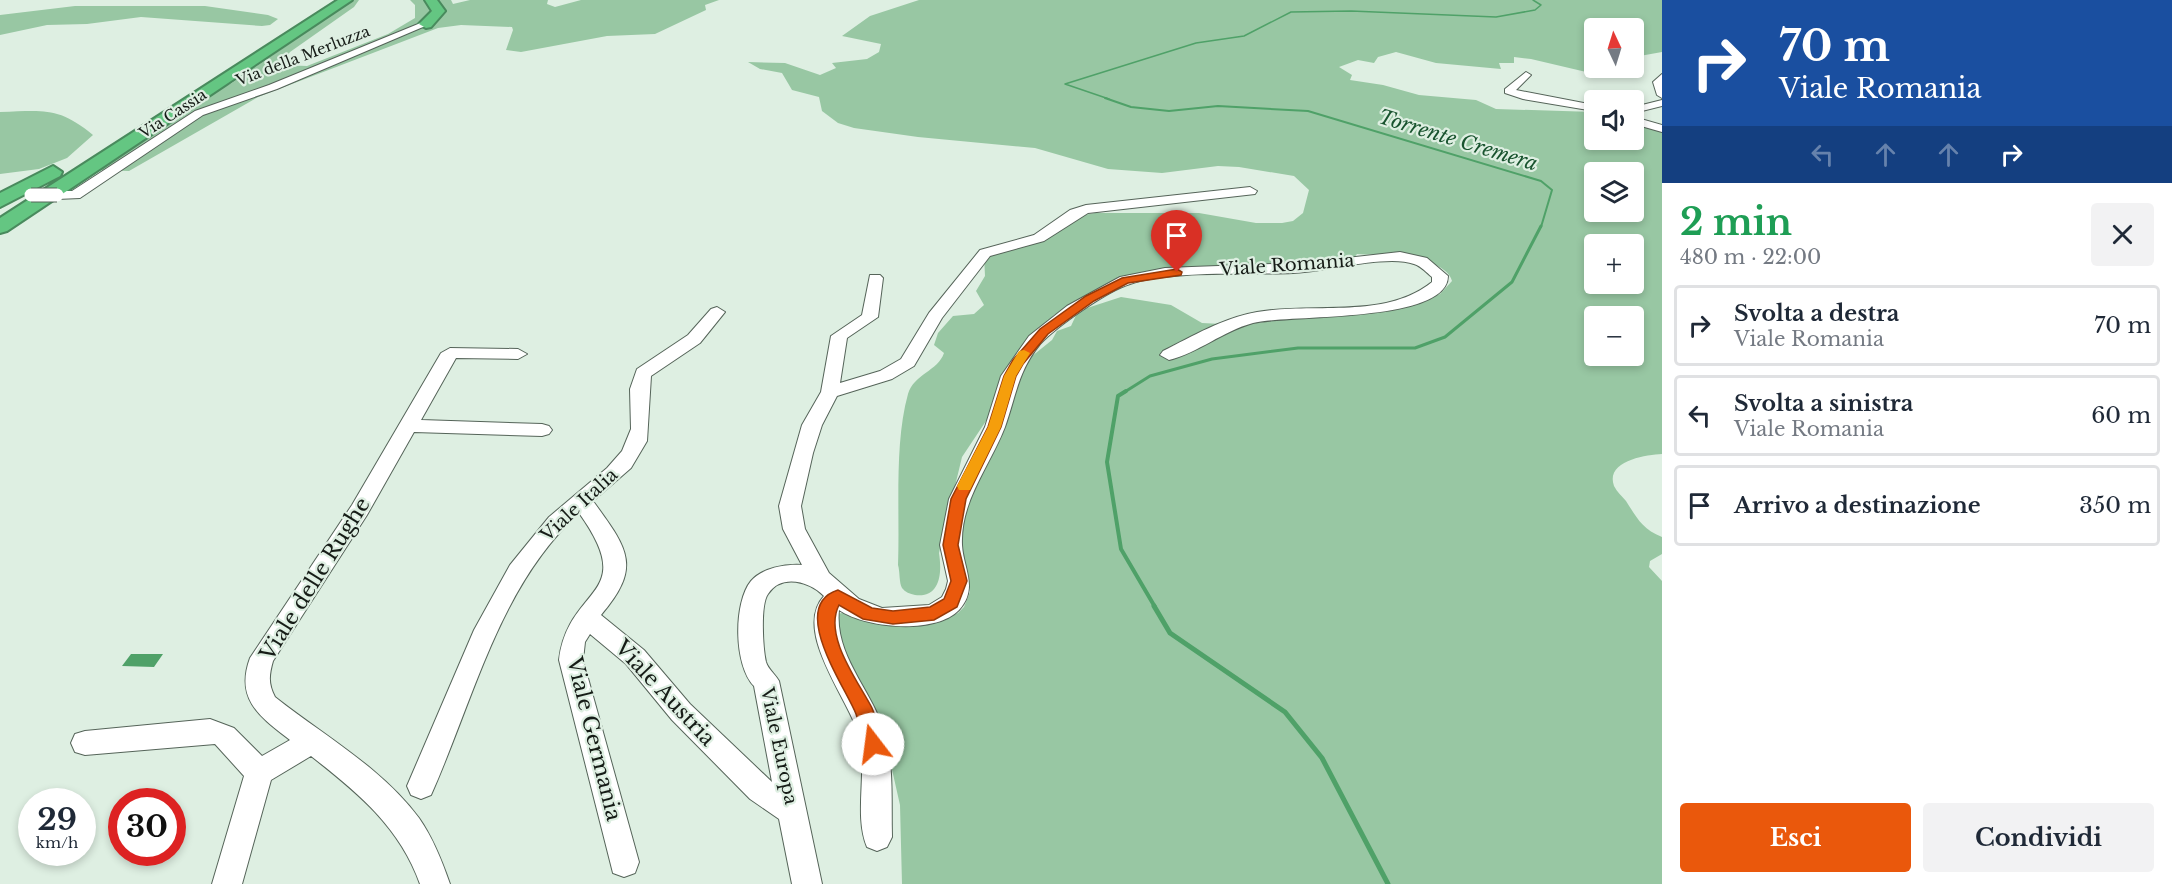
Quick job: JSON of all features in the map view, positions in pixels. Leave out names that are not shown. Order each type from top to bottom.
[{"type":"highway","name":"Via Cassia","points":[[0,220],[338,0]]},
{"type":"highway","name":"Via Cassia","points":[[0,227],[346,0]]},
{"type":"highway","points":[[426,24],[439,11],[431,0]]},
{"type":"highway","points":[[4,197],[122,130],[196,92]]},
{"type":"highway","points":[[0,243],[66,195]]},
{"type":"street","name":"Via della Merluzza","points":[[66,195],[193,116],[273,87],[426,24]]},
{"type":"street","points":[[1526,75],[1509,91],[1527,97],[1584,106]]},
{"type":"street","points":[[1662,77],[1659,82],[1662,95]]},
{"type":"street","points":[[1644,108],[1662,103]]},
{"type":"street","points":[[1644,123],[1662,129]]},
{"type":"street","points":[[830,392],[886,375],[908,362],[935,316],[987,251],[1039,238],[1075,213],[1086,209],[1250,190]]},
{"type":"street","points":[[4,197],[66,195]]},
{"type":"street","name":"Viale Romania","points":[[830,588],[860,611],[882,617],[934,614],[951,603],[959,581],[951,545],[959,499],[995,427],[1010,376],[1022,356],[1039,336],[1060,318],[1125,280],[1151,275],[1302,268],[1400,256],[1422,261],[1440,276],[1440,283],[1433,289],[1409,300],[1361,310],[1254,318],[1229,326],[1169,355]]},
{"type":"street","points":[[875,278],[870,317],[843,332],[838,341],[830,392],[805,444],[790,506],[794,529],[830,588],[826,627],[841,670],[870,728],[876,770],[877,837]]},
{"type":"street","name":"Viale Italia","points":[[421,786],[495,613],[537,544],[581,499],[618,469],[636,445],[642,421],[639,381],[643,373],[694,339],[717,312]]},
{"type":"street","name":"Viale delle Rughe","points":[[435,884],[415,836],[382,795],[266,705],[258,689],[259,666],[269,645],[360,510],[450,353],[518,354]]},
{"type":"street","points":[[408,426],[542,429]]},
{"type":"street","points":[[581,499],[613,550],[617,567],[613,582],[586,617]]},
{"type":"street","name":"Viale Europa","points":[[807,884],[766,681],[755,670],[752,653],[754,604],[755,594],[765,582],[789,573],[804,573],[830,588]]},
{"type":"street","name":"Viale Austria","points":[[586,617],[635,657],[681,712],[760,790],[793,812]]},
{"type":"street","name":"Viale Germania","points":[[586,617],[573,642],[571,660],[624,862]]},
{"type":"street","points":[[85,743],[210,731],[224,736],[259,772]]},
{"type":"street","points":[[227,884],[259,772],[312,741]]},
{"type":"shaded area","points":[[353,0],[359,0],[354,7],[290,52],[281,65],[307,66],[388,34],[415,18],[415,5],[410,0],[451,0],[453,4],[470,0],[548,0],[547,4],[555,7],[581,0],[719,0],[705,5],[706,10],[655,34],[607,36],[521,52],[506,50],[512,27],[461,25],[438,28],[258,97],[129,171],[96,170],[201,98],[232,83]]},
{"type":"shaded area","points":[[919,0],[1662,0],[1662,52],[1644,55],[1644,18],[1584,18],[1584,71],[1514,57],[1514,63],[1499,63],[1501,69],[1436,63],[1396,52],[1378,57],[1374,63],[1358,60],[1339,67],[1352,75],[1350,80],[1383,85],[1419,95],[1476,100],[1496,109],[1584,112],[1584,150],[1644,150],[1644,124],[1662,129],[1662,454],[1628,461],[1615,471],[1613,477],[1615,488],[1641,522],[1649,530],[1662,537],[1662,554],[1650,561],[1649,567],[1662,581],[1662,884],[902,884],[900,805],[884,734],[867,693],[844,657],[834,614],[843,613],[871,621],[931,622],[958,613],[964,607],[970,592],[959,544],[965,511],[1021,365],[1052,340],[1057,331],[1071,326],[1078,311],[1121,297],[1171,305],[1202,323],[1241,325],[1417,302],[1440,294],[1452,281],[1448,273],[1441,268],[1416,257],[1357,254],[1353,259],[1143,273],[1077,302],[1054,315],[1018,351],[1007,370],[990,415],[962,457],[939,553],[940,575],[935,588],[924,595],[908,593],[901,586],[898,565],[898,478],[901,434],[908,394],[915,382],[937,364],[944,353],[934,345],[938,333],[953,316],[974,314],[984,305],[976,291],[985,276],[984,255],[1013,248],[1072,217],[1095,213],[1199,213],[1256,223],[1293,221],[1303,213],[1309,190],[1294,176],[1239,167],[1218,166],[1162,173],[1108,169],[1035,148],[918,137],[854,128],[838,123],[822,111],[819,97],[792,90],[782,73],[760,69],[748,62],[785,63],[820,75],[836,68],[832,63],[867,59],[879,52],[881,44],[842,36],[870,16]]},
{"type":"shaded area","points":[[75,6],[205,6],[268,15],[278,19],[270,25],[262,26],[141,17],[87,24],[47,25],[0,35],[0,15]]},
{"type":"shaded area","points":[[0,112],[50,112],[70,119],[93,135],[67,158],[39,169],[0,174]]},
{"type":"shaded area","points":[[131,654],[163,654],[154,667],[122,666]]},
{"type":"waterway","name":"Torrente Cremera","points":[[1109,99],[1065,84],[1196,43],[1244,36],[1291,12],[1351,11],[1496,17],[1535,10],[1541,5],[1533,0]]},
{"type":"waterway","name":"Torrente Cremera","points":[[1105,98],[1131,107],[1169,111],[1218,106],[1308,111],[1541,181],[1552,190],[1541,227]]},
{"type":"waterway","name":"Torrente Cremera","points":[[1123,393],[1150,376],[1212,359],[1298,348],[1415,348],[1445,337],[1512,282],[1541,226]]},
{"type":"waterway","name":"Torrente Cremera","points":[[1126,391],[1118,396],[1107,462],[1121,549],[1155,607]]},
{"type":"waterway","name":"Torrente Cremera","points":[[1154,606],[1170,633],[1285,712],[1322,758],[1388,884]]},
{"type":"slow traffic","points":[[964,486],[995,427],[1010,376],[1024,353]]},
{"type":"route","points":[[873,744],[864,712],[841,670],[827,634],[827,611],[834,598],[838,596],[860,611],[882,617],[934,614],[951,603],[959,581],[951,554],[951,539],[959,499],[995,427],[1010,376],[1017,363],[1044,331],[1090,298],[1125,280],[1177,272]]}]
